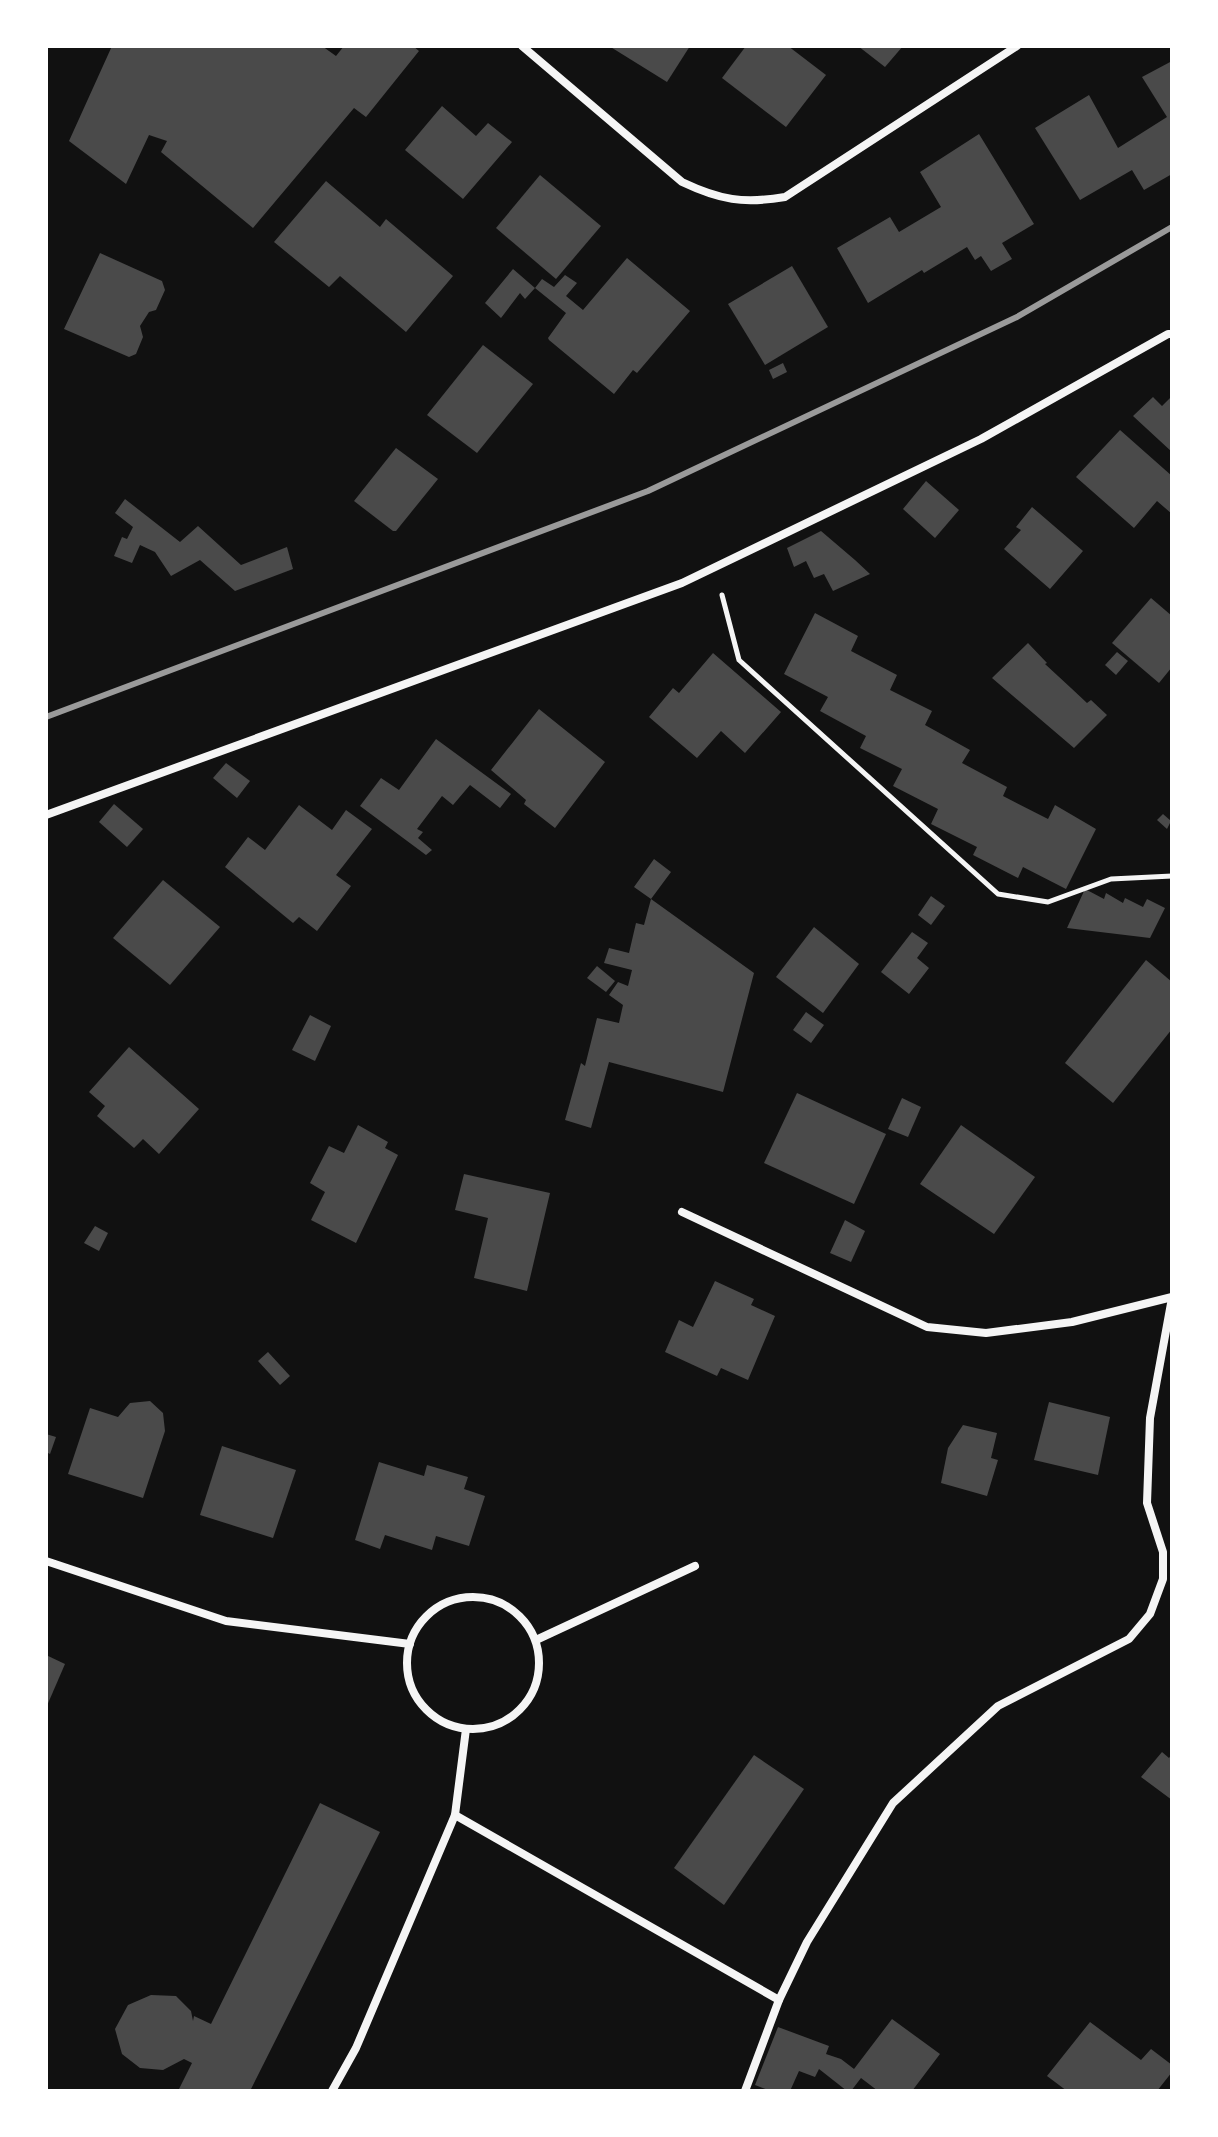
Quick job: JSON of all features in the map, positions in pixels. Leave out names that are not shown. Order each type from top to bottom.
[{"type":"street","points":[[522,46],[682,182],[707,194],[732,200],[757,201],[785,197],[1017,46]]},
{"type":"street","points":[[46,815],[640,599],[714,568],[981,439],[1172,334]]},
{"type":"street","points":[[682,1212],[927,1327],[986,1333],[1072,1322],[1172,1298],[1150,1418],[1147,1503],[1168,1555],[1150,1614],[1129,1639],[998,1706],[893,1803],[807,1942],[779,2000],[745,2091]]},
{"type":"street","points":[[46,1561],[226,1621],[410,1644]]},
{"type":"street","points":[[536,1640],[695,1566]]},
{"type":"street","points":[[472,1597],[492,1600],[510,1609],[525,1623],[536,1640],[540,1662],[536,1684],[526,1704],[509,1719],[489,1728],[466,1729],[439,1720],[418,1699],[410,1682],[407,1663],[410,1644],[419,1625],[433,1611],[451,1601],[472,1597]]},
{"type":"street","points":[[332,2091],[356,2048],[455,1815],[466,1729]]},
{"type":"street","points":[[455,1815],[779,2000]]},
{"type":"path","points":[[714,568],[739,660],[998,894],[1048,902],[1111,879],[1172,876]]},
{"type":"building","points":[[112,46],[322,46],[336,56],[344,46],[413,46],[419,51],[366,117],[354,108],[253,228],[161,152],[167,141],[149,135],[126,184],[69,141]]},
{"type":"building","points":[[609,46],[690,46],[667,82]]},
{"type":"building","points":[[746,46],[788,46],[826,75],[786,127],[722,78]]},
{"type":"building","points":[[858,46],[903,46],[885,67]]},
{"type":"building","points":[[1172,61],[1172,174],[1144,190],[1132,170],[1080,200],[1035,128],[1089,95],[1118,148],[1167,117],[1142,77]]},
{"type":"building","points":[[442,106],[476,136],[488,123],[512,142],[463,199],[405,150]]},
{"type":"building","points":[[979,134],[1034,224],[1002,243],[1012,259],[991,271],[981,256],[975,260],[967,247],[868,303],[837,248],[890,217],[899,232],[941,207],[920,172]]},
{"type":"building","points":[[540,175],[601,226],[556,279],[496,228]]},
{"type":"building","points":[[326,181],[380,227],[386,219],[453,276],[406,332],[340,276],[329,287],[274,242]]},
{"type":"building","points":[[100,253],[162,281],[165,290],[156,310],[149,312],[140,326],[143,337],[136,354],[129,357],[64,329]]},
{"type":"building","points":[[627,258],[690,311],[637,373],[633,370],[614,394],[549,340],[566,313],[535,288],[542,279],[554,287],[565,275],[577,283],[566,296],[583,310]]},
{"type":"building","points":[[792,266],[828,327],[765,365],[728,304]]},
{"type":"building","points":[[513,269],[535,288],[525,299],[520,293],[501,318],[485,303]]},
{"type":"building","points":[[483,345],[533,384],[477,453],[427,415]]},
{"type":"building","points":[[783,363],[787,372],[773,379],[769,370]]},
{"type":"building","points":[[1172,396],[1172,452],[1133,416],[1153,397],[1162,406]]},
{"type":"building","points":[[1120,430],[1172,476],[1172,514],[1157,501],[1134,528],[1076,477]]},
{"type":"building","points":[[396,448],[438,479],[393,531],[354,501]]},
{"type":"building","points":[[926,481],[959,510],[935,538],[903,509]]},
{"type":"building","points":[[125,499],[180,542],[198,526],[241,565],[287,547],[293,569],[235,591],[200,560],[171,576],[155,552],[140,545],[132,563],[114,556],[122,537],[127,539],[133,527],[115,513]]},
{"type":"building","points":[[1032,507],[1083,551],[1050,589],[1004,549],[1021,530],[1016,527]]},
{"type":"building","points":[[821,531],[870,574],[833,591],[824,574],[814,578],[806,561],[794,567],[787,548]]},
{"type":"building","points":[[1151,598],[1172,616],[1172,667],[1159,683],[1112,643]]},
{"type":"building","points":[[815,613],[858,636],[851,651],[897,675],[890,690],[932,711],[925,725],[970,750],[962,763],[1007,787],[1003,796],[1048,819],[1055,805],[1096,829],[1066,889],[1023,867],[1018,878],[973,855],[977,847],[931,824],[938,809],[893,786],[902,769],[860,748],[866,736],[820,711],[828,697],[784,674]]},
{"type":"building","points":[[1028,643],[1045,664],[1087,703],[1091,700],[1107,715],[1074,748],[992,678]]},
{"type":"building","points":[[1117,652],[1128,661],[1116,675],[1105,665]]},
{"type":"building","points":[[713,653],[781,712],[745,753],[721,731],[697,758],[649,717],[673,688],[679,693]]},
{"type":"building","points":[[539,709],[605,762],[555,828],[524,804],[526,800],[491,770]]},
{"type":"building","points":[[436,739],[511,794],[500,808],[470,785],[453,805],[442,796],[417,829],[423,832],[418,838],[432,850],[426,855],[360,806],[381,778],[399,790]]},
{"type":"building","points":[[226,763],[250,781],[237,798],[213,778]]},
{"type":"building","points":[[114,804],[143,829],[127,847],[99,822]]},
{"type":"building","points":[[299,805],[332,830],[346,810],[372,829],[336,875],[351,886],[317,931],[299,917],[293,923],[225,867],[248,837],[265,850]]},
{"type":"building","points":[[1163,814],[1171,821],[1167,829],[1157,820]]},
{"type":"building","points":[[654,859],[671,872],[651,899],[634,887]]},
{"type":"building","points":[[163,880],[220,927],[170,985],[113,938]]},
{"type":"building","points":[[1085,889],[1104,899],[1106,893],[1123,903],[1125,898],[1143,907],[1147,899],[1165,908],[1150,938],[1067,928]]},
{"type":"building","points":[[931,896],[945,906],[931,925],[918,915]]},
{"type":"building","points":[[651,899],[754,973],[723,1092],[609,1062],[591,1128],[565,1120],[581,1063],[585,1066],[597,1018],[619,1023],[623,1005],[609,995],[618,982],[628,986],[632,970],[604,963],[609,948],[629,953],[636,923],[644,925]]},
{"type":"building","points":[[814,927],[859,964],[823,1013],[776,977]]},
{"type":"building","points":[[912,932],[928,943],[917,958],[929,968],[909,994],[881,972]]},
{"type":"building","points":[[1146,960],[1172,982],[1172,1029],[1113,1103],[1065,1063]]},
{"type":"building","points":[[597,966],[615,981],[606,992],[587,978]]},
{"type":"building","points":[[806,1012],[824,1025],[811,1043],[793,1030]]},
{"type":"building","points":[[310,1015],[331,1026],[315,1061],[292,1050]]},
{"type":"building","points":[[129,1047],[199,1109],[159,1154],[143,1139],[134,1148],[97,1116],[105,1106],[89,1092]]},
{"type":"building","points":[[797,1093],[886,1134],[854,1204],[764,1163]]},
{"type":"building","points":[[902,1098],[921,1107],[908,1137],[888,1129]]},
{"type":"building","points":[[358,1125],[388,1142],[385,1148],[398,1155],[356,1243],[311,1220],[325,1192],[310,1183],[329,1146],[344,1153]]},
{"type":"building","points":[[961,1125],[1035,1177],[994,1234],[920,1184]]},
{"type":"building","points":[[464,1174],[550,1193],[527,1291],[474,1278],[488,1218],[455,1210]]},
{"type":"building","points":[[845,1220],[865,1231],[851,1262],[830,1253]]},
{"type":"building","points":[[95,1226],[108,1233],[99,1251],[84,1243]]},
{"type":"building","points":[[715,1281],[754,1299],[751,1305],[775,1316],[748,1380],[721,1368],[717,1376],[665,1352],[679,1320],[693,1327]]},
{"type":"building","points":[[268,1352],[290,1376],[280,1385],[258,1361]]},
{"type":"building","points":[[150,1401],[163,1413],[165,1431],[143,1498],[68,1474],[90,1408],[118,1417],[130,1403]]},
{"type":"building","points":[[1049,1402],[1110,1417],[1098,1475],[1034,1460]]},
{"type":"building","points":[[963,1425],[997,1433],[991,1458],[998,1460],[987,1496],[941,1483],[948,1448]]},
{"type":"building","points":[[46,1434],[56,1437],[50,1454],[46,1452]]},
{"type":"building","points":[[222,1446],[296,1470],[273,1538],[200,1515]]},
{"type":"building","points":[[379,1462],[424,1476],[427,1465],[468,1477],[464,1489],[485,1496],[469,1546],[436,1536],[432,1550],[385,1535],[380,1549],[355,1540]]},
{"type":"building","points":[[46,1655],[65,1664],[46,1708]]},
{"type":"building","points":[[1162,1752],[1169,1758],[1172,1754],[1172,1800],[1141,1777]]},
{"type":"building","points":[[754,1755],[804,1789],[724,1905],[674,1868]]},
{"type":"building","points":[[320,1803],[380,1832],[250,2091],[178,2091],[192,2063],[184,2059],[163,2070],[140,2068],[122,2054],[115,2029],[128,2005],[151,1995],[176,1996],[191,2011],[193,2021],[194,2016],[211,2024]]},
{"type":"building","points":[[892,2019],[940,2054],[912,2091],[878,2091],[861,2078],[851,2091],[847,2091],[819,2069],[815,2077],[799,2071],[790,2091],[771,2091],[755,2085],[778,2027],[829,2046],[826,2054],[841,2059],[854,2069]]},
{"type":"building","points":[[1090,2022],[1141,2060],[1151,2049],[1172,2065],[1172,2072],[1157,2091],[1067,2091],[1047,2076]]},
{"type":"railway","points":[[46,717],[648,491],[1017,317],[1172,227]]}]
